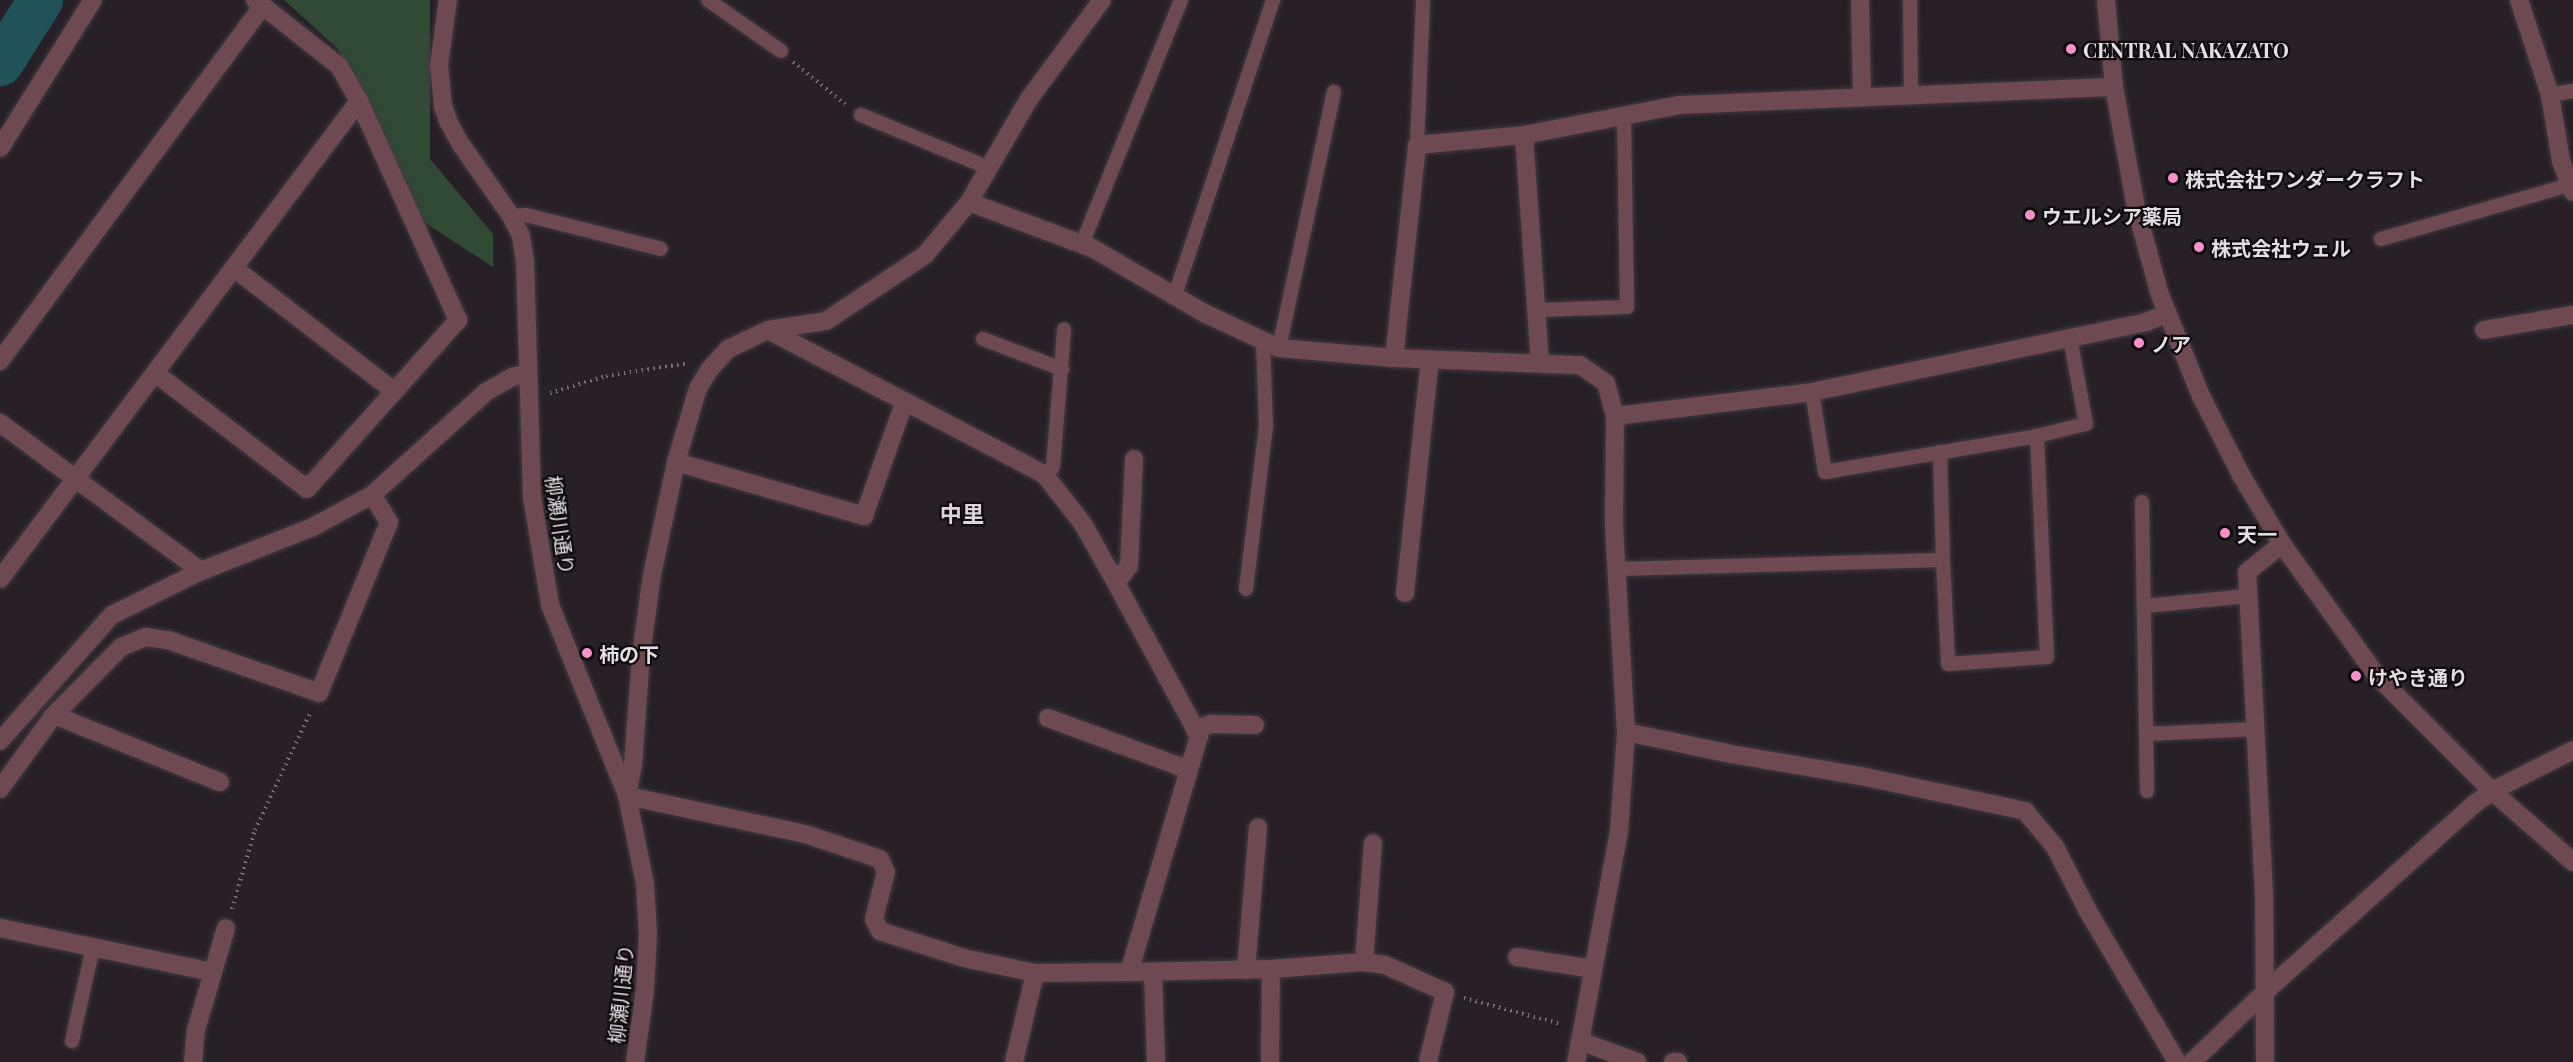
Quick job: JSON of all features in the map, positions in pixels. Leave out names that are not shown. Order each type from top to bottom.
[{"type":"street","points":[[0,148],[93,0]]},
{"type":"street","name":"柳瀬川通り","points":[[448,0],[439,65],[443,106],[449,123],[462,146],[511,216],[521,236],[525,260],[532,497],[550,605],[627,796],[645,884],[648,934],[645,990],[635,1062]]},
{"type":"street","points":[[1102,0],[1029,99],[969,202],[925,255],[826,321],[768,330],[728,349],[710,369],[690,410],[676,462],[652,574],[640,655],[633,766],[627,796],[805,834],[880,859],[886,872],[874,919],[880,931],[964,958],[1035,973],[1246,970],[1364,962],[1385,965],[1445,992],[1428,1062]]},
{"type":"street","points":[[1860,0],[1862,96]]},
{"type":"street","points":[[2106,0],[2114,87],[2136,208],[2167,314],[2206,406],[2241,475],[2282,544],[2376,675],[2492,791],[2573,862]]},
{"type":"street","points":[[2519,0],[2550,95],[2561,161],[2572,187]]},
{"type":"street","points":[[0,361],[259,3],[339,66],[359,101],[458,320],[307,489],[155,373]]},
{"type":"street","points":[[1394,358],[1418,145],[1524,135],[1680,105],[2114,87]]},
{"type":"street","points":[[0,579],[359,101]]},
{"type":"street","points":[[1524,135],[1540,363]]},
{"type":"street","points":[[969,202],[1082,244],[1204,313],[1271,344],[1394,358],[1580,365],[1606,382],[1616,416],[1614,526],[1626,732],[1619,831],[1576,1062]]},
{"type":"street","points":[[234,268],[394,391]]},
{"type":"street","points":[[1616,416],[1812,392],[2146,322],[2167,314]]},
{"type":"street","points":[[2484,330],[2573,315]]},
{"type":"street","points":[[768,330],[904,403],[1044,474],[1083,524],[1199,736],[1129,972]]},
{"type":"street","points":[[1405,593],[1430,359]]},
{"type":"street","points":[[0,741],[112,615],[201,571],[311,528],[372,495],[486,392],[512,376],[528,373]]},
{"type":"street","points":[[676,462],[864,516],[904,403]]},
{"type":"street","points":[[0,423],[201,571]]},
{"type":"street","points":[[1116,583],[1129,566],[1134,459]]},
{"type":"street","points":[[0,789],[54,715],[121,647],[146,637],[168,640],[319,693],[389,522],[372,495]]},
{"type":"street","points":[[2265,1062],[2266,990],[2257,729],[2247,572],[2282,544]]},
{"type":"street","points":[[54,715],[220,782]]},
{"type":"street","points":[[1048,718],[1189,770]]},
{"type":"street","points":[[1195,730],[1211,724],[1255,726]]},
{"type":"street","points":[[1626,732],[1731,754],[1861,776],[2025,811],[2055,847],[2089,913],[2163,1034],[2177,1062]]},
{"type":"street","points":[[2192,1062],[2266,990],[2492,791],[2573,750]]},
{"type":"street","points":[[1246,970],[1258,828]]},
{"type":"street","points":[[1364,962],[1373,843]]},
{"type":"street","points":[[0,928],[213,972]]},
{"type":"street","points":[[193,1062],[196,1030],[226,928]]},
{"type":"street","points":[[1517,957],[1593,969]]},
{"type":"street","points":[[1270,1062],[1271,969]]},
{"type":"street","points":[[1153,972],[1156,1062]]},
{"type":"street","points":[[1014,1062],[1035,973]]},
{"type":"street","points":[[1581,1035],[1637,1062]]},
{"type":"lane","points":[[708,0],[780,51]]},
{"type":"lane","points":[[1082,244],[1181,0]]},
{"type":"lane","points":[[1175,295],[1273,0]]},
{"type":"lane","points":[[1418,145],[1422,0]]},
{"type":"lane","points":[[1910,0],[1911,94]]},
{"type":"lane","points":[[2550,95],[2573,91]]},
{"type":"lane","points":[[1246,588],[1266,427],[1271,344],[1334,93]]},
{"type":"lane","points":[[861,115],[989,168]]},
{"type":"lane","points":[[1537,310],[1627,308],[1624,116]]},
{"type":"lane","points":[[2381,238],[2572,187]]},
{"type":"lane","points":[[511,216],[526,215],[661,249]]},
{"type":"lane","points":[[1044,474],[1053,466],[1064,330]]},
{"type":"lane","points":[[1812,392],[1825,472],[2037,436],[2086,424],[2070,338]]},
{"type":"lane","points":[[983,339],[1062,369]]},
{"type":"lane","points":[[1940,452],[1948,664],[2047,657],[2037,436]]},
{"type":"lane","points":[[2142,502],[2147,791]]},
{"type":"lane","points":[[1616,569],[1943,560]]},
{"type":"lane","points":[[2144,606],[2247,596]]},
{"type":"lane","points":[[2146,734],[2257,729]]},
{"type":"lane","points":[[72,1041],[93,946]]},
{"type":"path","points":[[780,51],[826,90],[861,115]]},
{"type":"path","points":[[529,399],[606,376],[688,363],[710,369]]},
{"type":"path","points":[[226,928],[255,830],[319,693]]},
{"type":"path","points":[[1445,992],[1581,1035]]},
{"type":"green space","points":[[284,0],[430,0],[430,159],[493,234],[493,267],[410,213],[337,48]]},
{"type":"waterway","points":[[0,63],[40,0]]},
{"type":"place","name":"CENTRAL NAKAZATO","points":[[2071,49]]},
{"type":"place","name":"株式会社ワンダークラフト","points":[[2173,178]]},
{"type":"place","name":"ウエルシア薬局","points":[[2030,215]]},
{"type":"place","name":"株式会社ウェル","points":[[2199,247]]},
{"type":"place","name":"ノア","points":[[2139,343]]},
{"type":"place","name":"天一","points":[[2225,533]]},
{"type":"place","name":"柿の下","points":[[587,653]]},
{"type":"place","name":"けやき通り","points":[[2356,676]]},
{"type":"district","name":"中里","points":[[962,514]]}]
